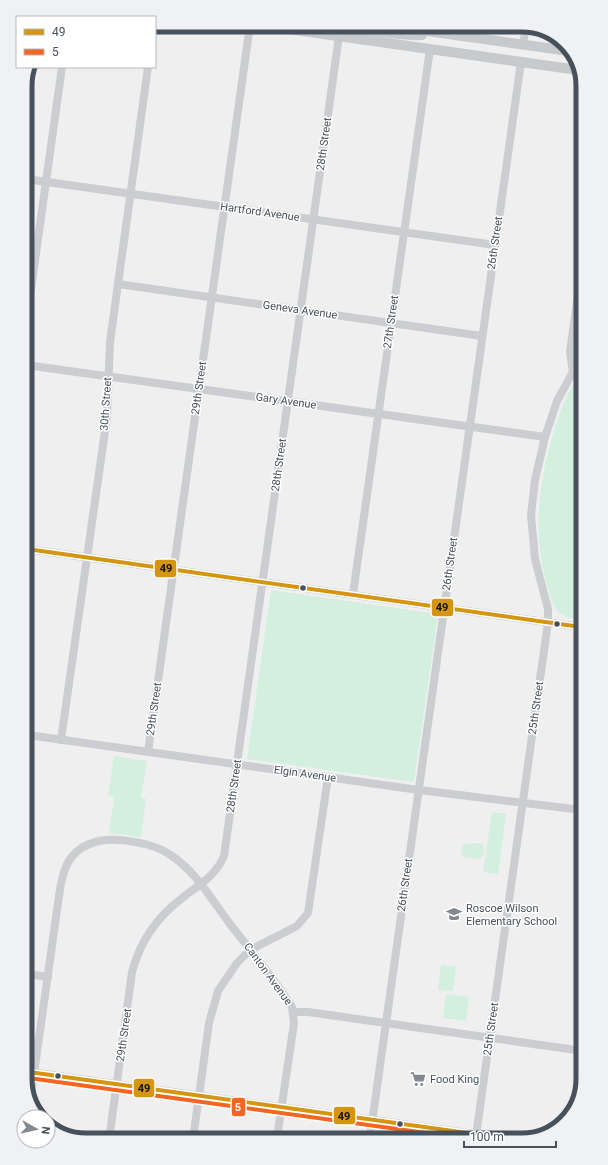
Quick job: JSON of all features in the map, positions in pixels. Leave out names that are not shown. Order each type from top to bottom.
[{"type":"main road","points":[[310,32],[573,69]]},
{"type":"main road","points":[[334,32],[339,36]]},
{"type":"main road","points":[[339,36],[345,32]]},
{"type":"main road","points":[[370,32],[404,36],[421,35],[426,32]]},
{"type":"main road","points":[[454,32],[523,45],[562,50]]},
{"type":"street","name":"29th Street","points":[[148,752],[249,32]]},
{"type":"street","points":[[523,45],[525,32]]},
{"type":"street","name":"28th Street","points":[[200,884],[220,867],[224,856],[339,36]]},
{"type":"street","name":"27th Street","points":[[353,594],[430,49]]},
{"type":"street","name":"26th Street","points":[[370,1133],[521,62]]},
{"type":"street","points":[[32,282],[62,68]]},
{"type":"street","name":"30th Street","points":[[61,740],[107,417],[110,342],[148,68]]},
{"type":"street","name":"Hartford Avenue","points":[[32,180],[495,245]]},
{"type":"street","name":"Geneva Avenue","points":[[118,284],[482,336]]},
{"type":"street","points":[[573,372],[570,352],[576,308]]},
{"type":"street","name":"Gary Avenue","points":[[32,366],[545,438]]},
{"type":"street","points":[[573,372],[576,369]]},
{"type":"street","name":"25th Street","points":[[476,1133],[548,622],[548,608],[535,559],[532,536],[531,515],[535,480],[545,438],[557,401],[573,372]]},
{"type":"street","points":[[32,550],[576,626]]},
{"type":"street","name":"Elgin Avenue","points":[[32,735],[513,803],[576,809]]},
{"type":"street","points":[[194,1133],[215,998],[230,973],[250,950],[297,926],[308,913],[328,777]]},
{"type":"street","name":"Canton Avenue","points":[[48,977],[61,881],[68,860],[92,842],[115,840],[139,843],[150,845],[168,853],[184,864],[290,1003],[294,1012],[308,1012],[576,1050]]},
{"type":"street","name":"29th Street","points":[[110,1133],[132,972],[141,946],[148,933],[167,910],[200,884]]},
{"type":"street","points":[[32,974],[48,977],[32,1072],[463,1133]]},
{"type":"street","points":[[278,1133],[294,1012]]},
{"type":"green space","points":[[576,381],[576,619],[560,613],[553,603],[543,567],[539,526],[539,505],[545,465],[558,419],[565,399]]},
{"type":"green space","points":[[271,590],[438,614],[414,782],[247,759]]},
{"type":"green space","points":[[114,756],[147,761],[141,798],[146,799],[141,837],[109,833],[114,797],[108,796]]},
{"type":"green space","points":[[492,812],[506,814],[498,874],[483,872]]},
{"type":"green space","points":[[479,843],[483,845],[484,851],[479,859],[461,856],[463,844]]},
{"type":"green space","points":[[441,965],[456,967],[453,991],[438,990]]},
{"type":"green space","points":[[446,994],[469,997],[466,1021],[443,1018]]},
{"type":"transit line","name":"49","points":[[32,550],[576,626]]},
{"type":"transit line","name":"49","points":[[32,1072],[467,1133]]},
{"type":"transit line","name":"5","points":[[32,1078],[426,1133]]},
{"type":"place","name":"Roscoe Wilson Elementary School","points":[[454,914]]},
{"type":"place","name":"Food King","points":[[418,1079]]}]
